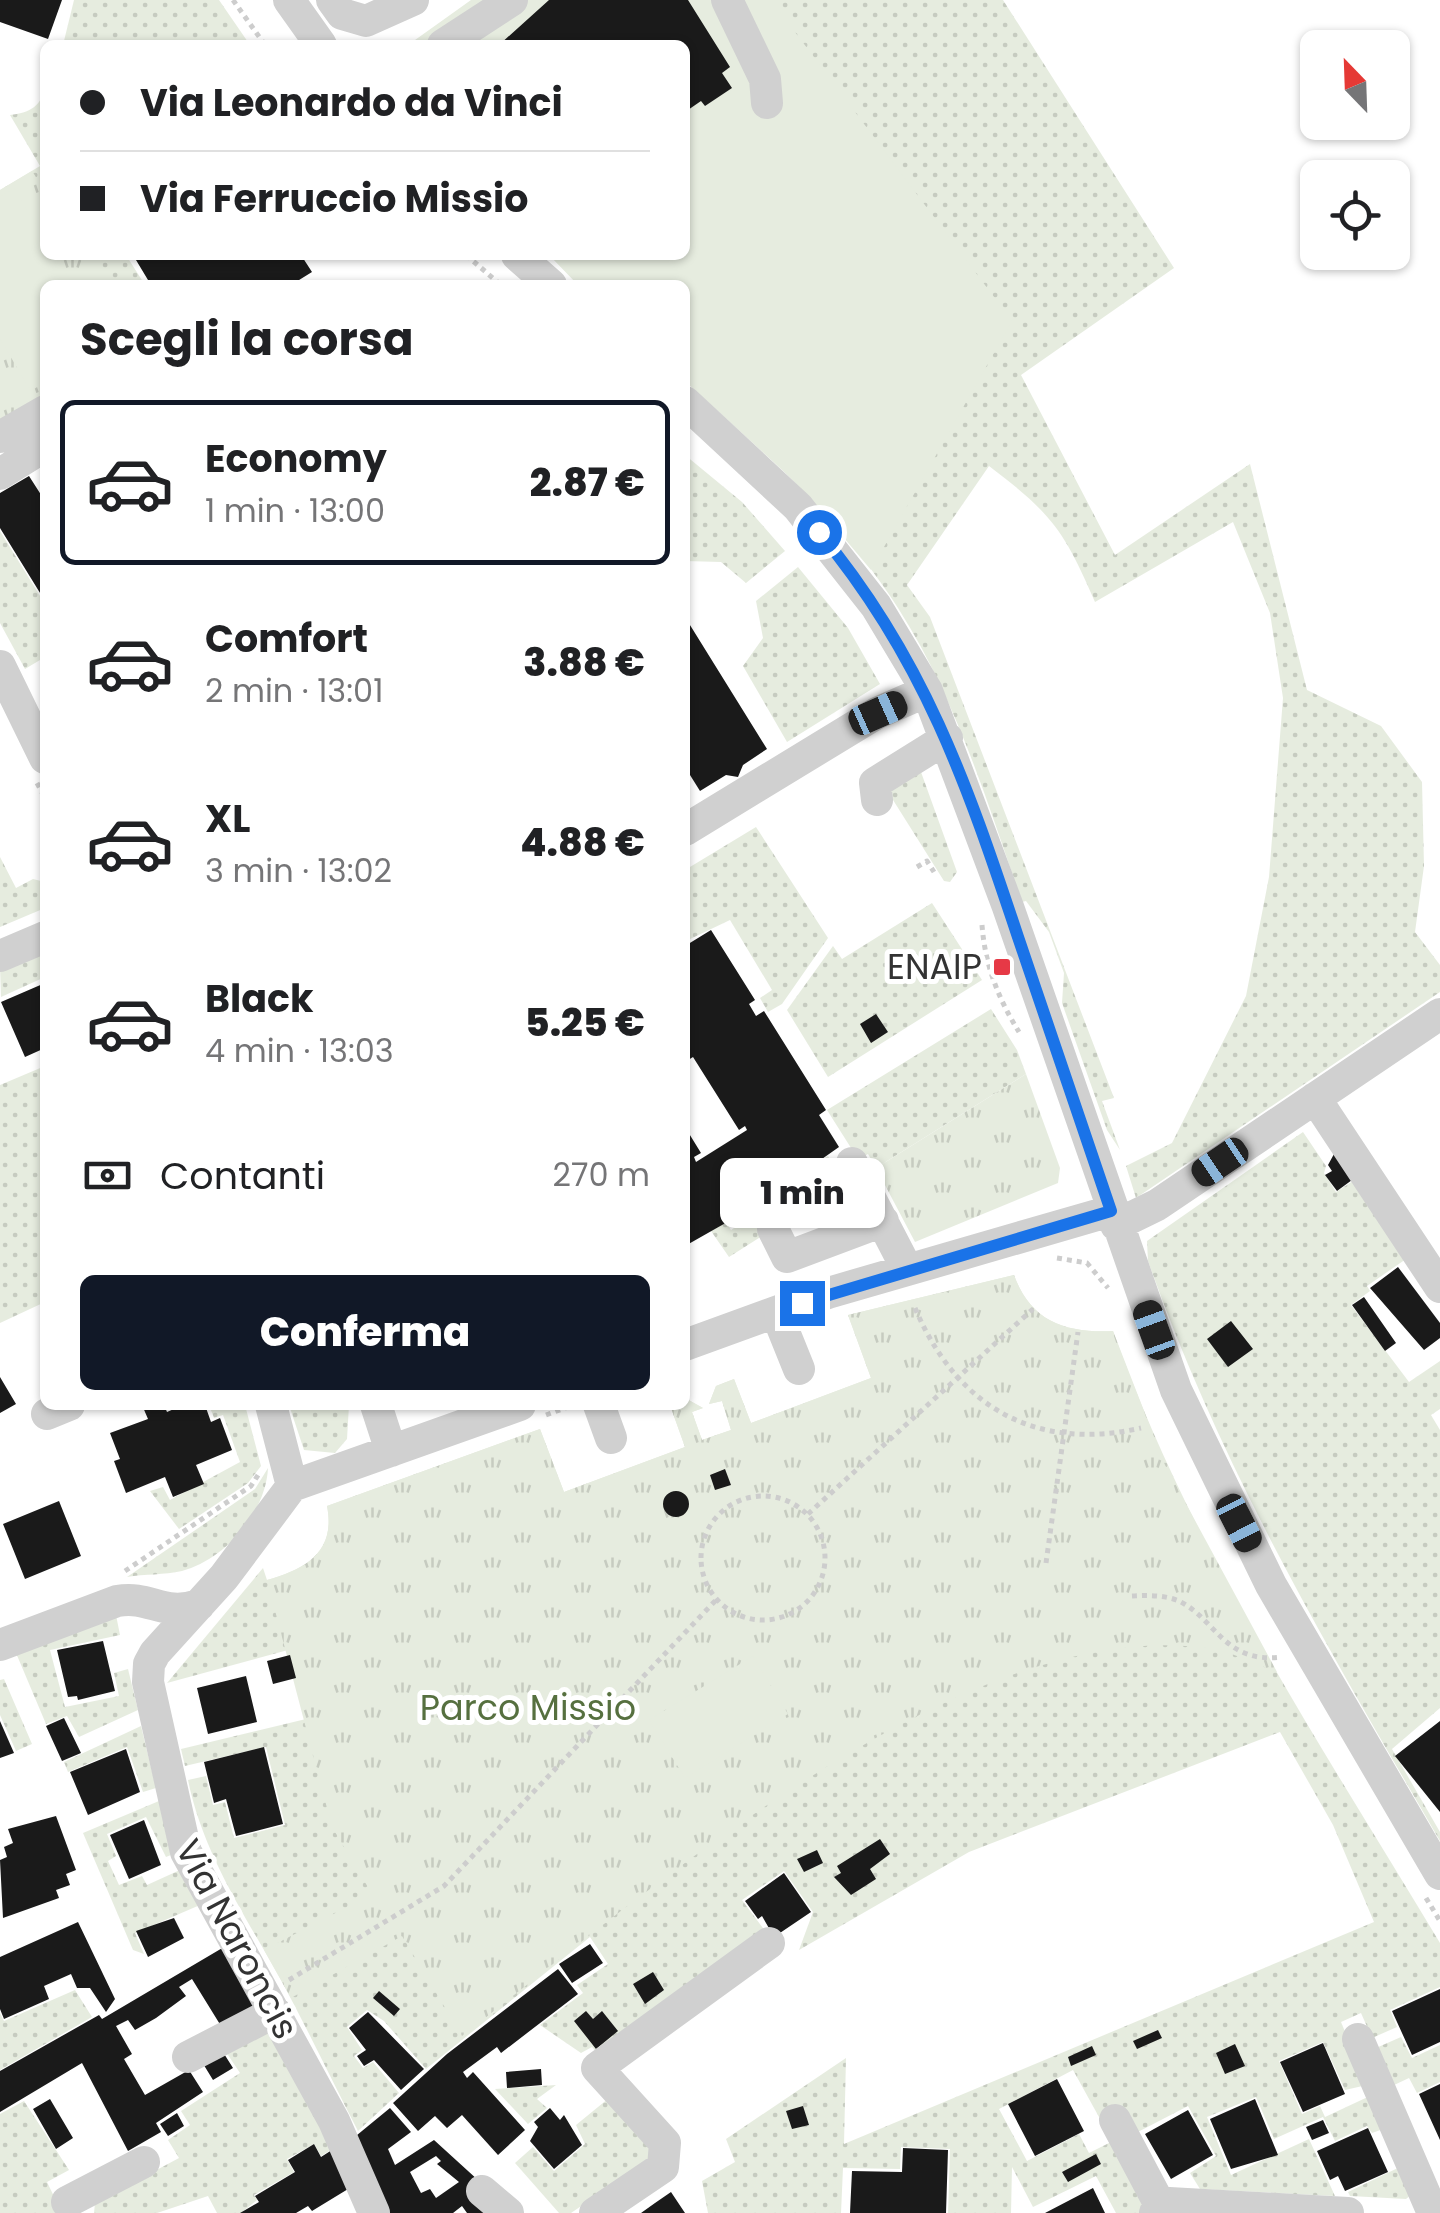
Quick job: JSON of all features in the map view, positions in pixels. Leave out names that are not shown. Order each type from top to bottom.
[{"type":"street","points":[[289,0],[317,40]]},
{"type":"street","points":[[332,0],[342,14],[366,21],[413,0]]},
{"type":"street","points":[[365,40],[413,0]]},
{"type":"street","points":[[451,40],[512,0]]},
{"type":"street","points":[[727,0],[765,79],[767,103]]},
{"type":"street","points":[[522,260],[545,280]]},
{"type":"street","points":[[690,407],[798,507],[876,606],[927,691],[947,738],[1176,1390],[1271,1585],[1440,1874]]},
{"type":"street","points":[[0,438],[40,414]]},
{"type":"street","points":[[0,474],[40,449]]},
{"type":"street","points":[[1,672],[40,748]]},
{"type":"street","points":[[690,827],[878,713],[927,691]]},
{"type":"street","points":[[876,800],[876,782],[947,738]]},
{"type":"street","points":[[0,956],[40,939]]},
{"type":"street","points":[[690,1343],[907,1269],[1157,1205],[1440,1014]]},
{"type":"street","points":[[1316,1098],[1440,1287]]},
{"type":"street","points":[[852,1162],[907,1269]]},
{"type":"street","points":[[774,1229],[787,1257],[883,1221]]},
{"type":"street","points":[[776,1312],[798,1368]]},
{"type":"street","points":[[272,1410],[292,1486]]},
{"type":"street","points":[[378,1410],[391,1451]]},
{"type":"street","points":[[601,1410],[611,1438]]},
{"type":"street","points":[[156,1653],[276,1513],[292,1486],[391,1451],[529,1412]]},
{"type":"street","points":[[0,1644],[117,1601],[148,1601],[160,1610],[178,1612],[198,1605]]},
{"type":"street","name":"Via Naroncis","points":[[160,1610],[165,1622],[149,1664],[148,1682],[176,1821],[200,1880],[334,2121],[374,2213]]},
{"type":"street","points":[[596,2213],[663,2167],[667,2154],[665,2143],[597,2068],[769,1943]]},
{"type":"street","points":[[188,2057],[270,2003]]},
{"type":"street","points":[[1358,2040],[1433,2213]]},
{"type":"street","points":[[1115,2120],[1158,2209],[1348,2213]]},
{"type":"street","points":[[67,2202],[144,2162]]},
{"type":"street","points":[[482,2191],[508,2213]]},
{"type":"path","points":[[233,0],[261,40]]},
{"type":"path","points":[[472,260],[495,280]]},
{"type":"path","points":[[917,867],[927,861],[934,872]]},
{"type":"path","points":[[915,1308],[956,1379],[1003,1414],[1064,1434],[1141,1428]]},
{"type":"path","points":[[808,1514],[1033,1309]]},
{"type":"path","points":[[1046,1563],[1078,1332]]},
{"type":"path","points":[[119,1581],[124,1572],[252,1486],[264,1466]]},
{"type":"path","points":[[762,1496],[781,1498],[808,1514],[819,1532],[825,1562],[807,1601],[781,1617],[766,1619],[736,1614],[717,1599],[706,1582],[702,1545],[724,1509],[762,1496]]},
{"type":"path","points":[[1132,1596],[1180,1602],[1214,1635],[1261,1659],[1284,1657]]},
{"type":"path","points":[[270,2003],[444,1886],[717,1599]]},
{"type":"green space","points":[[74,0],[219,0],[247,40],[64,40]]},
{"type":"green space","points":[[471,0],[771,0],[1012,321],[871,570],[802,488],[690,386],[690,280],[573,280],[554,260],[690,260],[690,40],[415,40]]},
{"type":"green space","points":[[746,0],[1003,0],[1174,268],[1021,375],[1115,555],[1250,464],[1307,690],[1381,726],[1422,782],[1424,866],[1415,932],[1440,965],[1440,992],[1136,1198],[1126,1166],[1172,1143],[1246,996],[1269,877],[1283,698],[1270,613],[1233,522],[1095,602],[1054,525],[989,466],[907,585],[930,617],[1114,1098],[1102,1101],[1120,1150],[1107,1130],[1062,1003],[1064,973],[1049,932],[1026,901],[1022,902],[969,751],[919,643],[876,576],[826,515],[690,386],[690,319]]},
{"type":"green space","points":[[40,99],[40,166],[10,115],[34,107]]},
{"type":"green space","points":[[40,166],[40,234],[0,190]]},
{"type":"green space","points":[[32,171],[40,183],[40,260],[90,260],[104,280],[40,280],[40,426],[0,451],[0,190]]},
{"type":"green space","points":[[14,188],[40,231],[40,260],[58,260],[70,280],[40,280],[40,385],[31,391],[0,339],[0,197]]},
{"type":"green space","points":[[58,260],[129,260],[142,280],[70,280]]},
{"type":"green space","points":[[690,459],[742,502],[785,551],[746,583],[721,562],[690,561]]},
{"type":"green space","points":[[0,531],[40,596],[40,660],[25,669],[0,623]]},
{"type":"green space","points":[[798,567],[848,628],[880,684],[787,742],[743,666],[763,638],[756,601]]},
{"type":"green space","points":[[921,772],[957,872],[950,882],[944,881],[888,792]]},
{"type":"green space","points":[[756,827],[828,938],[782,1004],[768,1012],[760,998],[772,990],[730,920],[690,939],[690,867]]},
{"type":"green space","points":[[0,857],[16,888],[33,879],[40,881],[40,910],[0,927]]},
{"type":"green space","points":[[932,903],[982,980],[828,1077],[787,1010],[833,946],[842,959]]},
{"type":"green space","points":[[40,949],[40,979],[1,997],[0,967]]},
{"type":"green space","points":[[991,1009],[1017,1050],[1026,1074],[876,1168],[868,1154],[858,1159],[827,1110]]},
{"type":"green space","points":[[40,1068],[40,1304],[0,1323],[0,1085]]},
{"type":"green space","points":[[1026,1074],[1060,1168],[1058,1183],[915,1242],[876,1168]]},
{"type":"green space","points":[[1303,1132],[1326,1166],[1324,1173],[1336,1192],[1353,1181],[1406,1259],[1367,1286],[1370,1291],[1351,1305],[1409,1382],[1440,1361],[1440,1409],[1431,1415],[1440,1430],[1440,1708],[1392,1749],[1440,1832],[1440,1841],[1318,1629],[1244,1487],[1177,1339],[1148,1261],[1147,1241]]},
{"type":"green space","points":[[828,1156],[843,1184],[786,1221],[775,1203],[796,1190],[791,1179]]},
{"type":"green space","points":[[754,1215],[765,1234],[729,1257],[711,1231],[726,1222],[731,1230]]},
{"type":"green space","name":"Parco Missio","points":[[1014,1275],[1030,1304],[1052,1321],[1080,1330],[1113,1331],[1180,1491],[1219,1569],[1440,1943],[1440,1987],[1390,2010],[1397,2027],[1372,2038],[1361,2013],[1341,2022],[1367,2085],[1345,2090],[1323,2042],[1279,2061],[1302,2114],[1320,2106],[1325,2117],[1372,2095],[1386,2128],[1372,2133],[1367,2126],[1335,2141],[1323,2117],[1274,2139],[1256,2097],[1207,2117],[1231,2175],[1309,2139],[1335,2196],[1200,2189],[1190,2173],[1216,2156],[1188,2106],[1134,2134],[1120,2107],[1099,2117],[1073,2070],[999,2109],[1027,2161],[1079,2134],[1089,2153],[1113,2141],[1146,2203],[1141,2213],[1116,2213],[1096,2176],[1033,2207],[1012,2167],[1011,2213],[948,2213],[950,2149],[901,2147],[900,2169],[843,2168],[841,2213],[708,2213],[702,2181],[735,2162],[726,2139],[846,2058],[844,2144],[1374,1922],[1333,1825],[1280,1732],[969,1852],[799,1950],[813,1912],[784,1871],[742,1900],[768,1935],[599,2055],[592,2047],[581,2053],[540,2025],[583,1993],[577,1985],[608,1964],[590,1937],[426,2069],[384,2021],[367,2010],[347,2027],[362,2050],[354,2056],[363,2068],[373,2062],[399,2093],[358,2131],[215,1859],[188,1780],[206,1776],[213,1805],[225,1802],[234,1838],[285,1825],[266,1747],[185,1766],[181,1749],[306,1719],[288,1650],[167,1683],[263,1568],[267,1580],[295,1570],[315,1556],[327,1535],[327,1506],[540,1429],[564,1492],[685,1447],[672,1410],[690,1410],[690,1401],[703,1408],[692,1412],[702,1440],[731,1430],[722,1401],[709,1404],[716,1386],[734,1379],[751,1423],[871,1378],[848,1315]]},
{"type":"green space","name":"Parco Missio","points":[[1014,1275],[1030,1304],[1052,1321],[1080,1330],[1113,1331],[1165,1465],[1277,1672],[1213,1649],[1118,1648],[1018,1673],[916,1717],[814,1775],[715,1841],[462,2036],[402,1936],[291,1998],[264,1950],[372,1894],[332,1827],[267,1580],[294,1570],[315,1556],[327,1535],[327,1506],[540,1429],[564,1492],[685,1447],[672,1410],[690,1410],[690,1401],[703,1408],[692,1412],[702,1440],[731,1430],[722,1401],[709,1404],[716,1386],[734,1379],[751,1423],[871,1378],[848,1315]]},
{"type":"green space","points":[[211,1410],[246,1410],[261,1466],[248,1483],[179,1529],[150,1491],[163,1487],[170,1500],[240,1462],[223,1415],[214,1418]]},
{"type":"green space","points":[[291,1410],[349,1410],[347,1439],[335,1453],[304,1450]]},
{"type":"green space","points":[[268,1468],[266,1485],[252,1517],[214,1556],[182,1571],[127,1577],[255,1489]]},
{"type":"green space","points":[[116,1615],[120,1635],[50,1650],[65,1707],[119,1696],[114,1673],[128,1669],[138,1710],[79,1737],[67,1716],[46,1724],[16,1653]]},
{"type":"green space","points":[[753,1656],[788,1714],[685,1778],[649,1720]]},
{"type":"green space","points":[[4,1679],[32,1744],[16,1751],[0,1715],[0,1680]]},
{"type":"green space","points":[[141,1726],[156,1788],[143,1792],[127,1747],[68,1772],[64,1762]]},
{"type":"green space","points":[[159,1801],[171,1855],[166,1857],[146,1817],[107,1834],[116,1856],[108,1861],[119,1885],[142,1876],[147,1885],[180,1870],[200,1905],[135,1933],[144,1954],[133,1950],[83,1833]]},
{"type":"green space","points":[[75,1990],[92,2017],[0,2070],[0,2013],[4,2021]]},
{"type":"green space","points":[[271,2032],[336,2147],[321,2156],[314,2144],[287,2159],[294,2172],[254,2195],[257,2200],[241,2213],[217,2213],[208,2196],[157,2213],[94,2213],[95,2203],[179,2158],[168,2140],[190,2125],[181,2111],[240,2073],[224,2049]]},
{"type":"green space","points":[[1401,2037],[1412,2058],[1440,2045],[1440,2082],[1417,2093],[1409,2078],[1392,2086],[1376,2048]]},
{"type":"green space","points":[[556,2085],[537,2099],[547,2108],[528,2124],[495,2089]]},
{"type":"green space","points":[[609,2098],[659,2153],[571,2213],[559,2213],[515,2163],[533,2147],[554,2171],[585,2144],[576,2125]]},
{"type":"green space","points":[[24,2101],[69,2170],[47,2182],[62,2213],[0,2213],[0,2114]]},
{"type":"green space","points":[[1402,2166],[1411,2195],[1406,2199],[1350,2196],[1348,2192]]},
{"type":"building","points":[[0,0],[62,0],[48,39],[0,22]]},
{"type":"building","points":[[549,0],[688,0],[730,67],[722,73],[732,88],[705,106],[701,101],[690,109],[690,40],[505,40]]},
{"type":"building","points":[[136,260],[304,260],[312,272],[299,280],[148,280]]},
{"type":"building","points":[[29,476],[40,493],[40,593],[0,528],[0,493]]},
{"type":"building","points":[[690,625],[767,749],[743,765],[738,777],[726,775],[700,791],[690,775]]},
{"type":"building","points":[[711,930],[755,1000],[749,1004],[756,1016],[764,1011],[826,1110],[819,1115],[839,1147],[765,1199],[784,1229],[770,1237],[752,1208],[690,1243],[690,1135],[701,1153],[694,1157],[696,1162],[747,1130],[745,1126],[739,1130],[693,1057],[690,1059],[690,943]]},
{"type":"building","points":[[40,985],[40,1050],[25,1057],[1,1002]]},
{"type":"building","points":[[876,1014],[888,1032],[871,1043],[860,1024]]},
{"type":"building","points":[[1334,1154],[1352,1180],[1337,1191],[1325,1175],[1332,1171],[1328,1165]]},
{"type":"building","points":[[1398,1267],[1440,1323],[1440,1338],[1424,1350],[1370,1288]]},
{"type":"building","points":[[1364,1297],[1396,1343],[1385,1351],[1352,1305]]},
{"type":"building","points":[[1231,1321],[1253,1349],[1228,1367],[1207,1339]]},
{"type":"building","points":[[0,1377],[16,1404],[0,1413]]},
{"type":"building","points":[[144,1410],[207,1410],[211,1422],[220,1418],[232,1450],[196,1465],[204,1484],[173,1497],[165,1477],[126,1493],[114,1461],[120,1459],[110,1433],[148,1419]]},
{"type":"building","points":[[725,1469],[731,1485],[715,1490],[710,1475]]},
{"type":"building","points":[[676,1491],[685,1495],[689,1504],[685,1513],[676,1517],[667,1513],[663,1504],[667,1495]]},
{"type":"building","points":[[59,1501],[81,1556],[25,1579],[3,1524]]},
{"type":"building","points":[[103,1641],[115,1691],[78,1700],[77,1696],[68,1697],[57,1650]]},
{"type":"building","points":[[290,1655],[296,1678],[273,1684],[267,1661]]},
{"type":"building","points":[[246,1676],[257,1722],[208,1734],[197,1688]]},
{"type":"building","points":[[64,1718],[81,1753],[62,1761],[46,1726]]},
{"type":"building","points":[[0,1721],[14,1753],[0,1758]]},
{"type":"building","points":[[1440,1721],[1440,1812],[1395,1756]]},
{"type":"building","points":[[264,1747],[283,1824],[236,1836],[226,1799],[214,1803],[204,1762]]},
{"type":"building","points":[[126,1749],[140,1792],[88,1815],[70,1772]]},
{"type":"building","points":[[56,1816],[76,1870],[66,1874],[70,1885],[56,1890],[59,1898],[3,1918],[0,1860],[7,1857],[4,1847],[13,1843],[8,1829]]},
{"type":"building","points":[[144,1820],[161,1865],[129,1879],[110,1835]]},
{"type":"building","points":[[880,1839],[890,1854],[870,1869],[876,1879],[851,1895],[834,1877],[841,1873],[837,1866]]},
{"type":"building","points":[[817,1850],[823,1863],[804,1872],[797,1859]]},
{"type":"building","points":[[784,1873],[811,1912],[774,1937],[762,1916],[758,1919],[745,1901]]},
{"type":"building","points":[[174,1918],[184,1938],[148,1957],[136,1931]]},
{"type":"building","points":[[78,1922],[115,1999],[106,2012],[90,1988],[77,1988],[71,1974],[44,1986],[49,1999],[4,2019],[0,2009],[0,1957]]},
{"type":"building","points":[[590,1944],[603,1963],[572,1983],[559,1964]]},
{"type":"building","points":[[224,1947],[262,2009],[221,2026],[192,1979],[179,1987],[186,1996],[156,2018],[135,2030],[128,2020],[116,2026],[132,2054],[124,2059],[145,2095],[189,2070],[203,2092],[156,2123],[161,2132],[128,2151],[82,2063],[0,2112],[0,2071],[99,2015],[102,2019]]},
{"type":"building","points":[[558,1969],[578,1994],[501,2053],[497,2047],[463,2072],[467,2078],[473,2072],[525,2130],[498,2155],[462,2115],[447,2128],[435,2116],[418,2131],[393,2103],[447,2054]]},
{"type":"building","points":[[653,1972],[664,1990],[645,2004],[633,1984]]},
{"type":"building","points":[[1440,1989],[1440,2042],[1412,2055],[1392,2011]]},
{"type":"building","points":[[379,1991],[400,2009],[394,2016],[373,1998]]},
{"type":"building","points":[[586,2011],[593,2019],[602,2011],[618,2031],[596,2049],[574,2021]]},
{"type":"building","points":[[368,2012],[424,2069],[401,2090],[374,2060],[364,2066],[357,2056],[366,2050],[349,2028]]},
{"type":"building","points":[[1158,2030],[1162,2038],[1137,2049],[1133,2041]]},
{"type":"building","points":[[1323,2043],[1345,2094],[1303,2112],[1280,2062]]},
{"type":"building","points":[[1235,2044],[1245,2066],[1225,2074],[1216,2053]]},
{"type":"building","points":[[1092,2046],[1096,2055],[1071,2066],[1068,2057]]},
{"type":"building","points":[[221,2049],[233,2068],[213,2080],[202,2062]]},
{"type":"building","points":[[541,2069],[542,2085],[507,2088],[506,2072]]},
{"type":"building","points":[[1057,2079],[1084,2131],[1035,2156],[1008,2104]]},
{"type":"building","points":[[1440,2084],[1440,2140],[1419,2094]]},
{"type":"building","points":[[50,2099],[73,2138],[56,2149],[33,2109]]},
{"type":"building","points":[[1255,2099],[1278,2155],[1231,2169],[1210,2119]]},
{"type":"building","points":[[803,2106],[809,2125],[792,2129],[786,2111]]},
{"type":"building","points":[[390,2108],[411,2132],[388,2149],[395,2165],[434,2140],[479,2181],[496,2213],[467,2213],[462,2206],[453,2213],[383,2213],[351,2140]],"holes":[[[436,2156],[441,2161],[437,2164],[459,2182],[436,2198],[430,2189],[421,2193],[410,2172]]]},
{"type":"building","points":[[550,2108],[560,2120],[564,2115],[582,2145],[554,2169],[530,2141],[538,2127],[534,2122]]},
{"type":"building","points":[[1188,2110],[1213,2155],[1171,2179],[1145,2134]]},
{"type":"building","points":[[177,2113],[184,2126],[168,2136],[160,2124]]},
{"type":"building","points":[[1323,2120],[1329,2133],[1312,2140],[1306,2127]]},
{"type":"building","points":[[1368,2128],[1388,2172],[1345,2191],[1338,2176],[1330,2180],[1317,2151]]},
{"type":"building","points":[[314,2144],[321,2157],[335,2148],[353,2186],[312,2211],[308,2206],[296,2213],[240,2213],[259,2202],[255,2196],[295,2172],[288,2160]]},
{"type":"building","points":[[903,2148],[948,2150],[946,2213],[850,2213],[852,2171],[902,2172]]},
{"type":"building","points":[[1096,2154],[1101,2164],[1068,2182],[1062,2172]]},
{"type":"building","points":[[1093,2188],[1105,2213],[1045,2213]]},
{"type":"building","points":[[671,2192],[685,2213],[641,2213],[655,2203]]},
{"type":"place","name":"ENAIP","points":[[1002,967]]},
{"type":"route","points":[[802,1303],[1111,1211],[1008,907],[927,691],[876,606],[819,532]]}]
